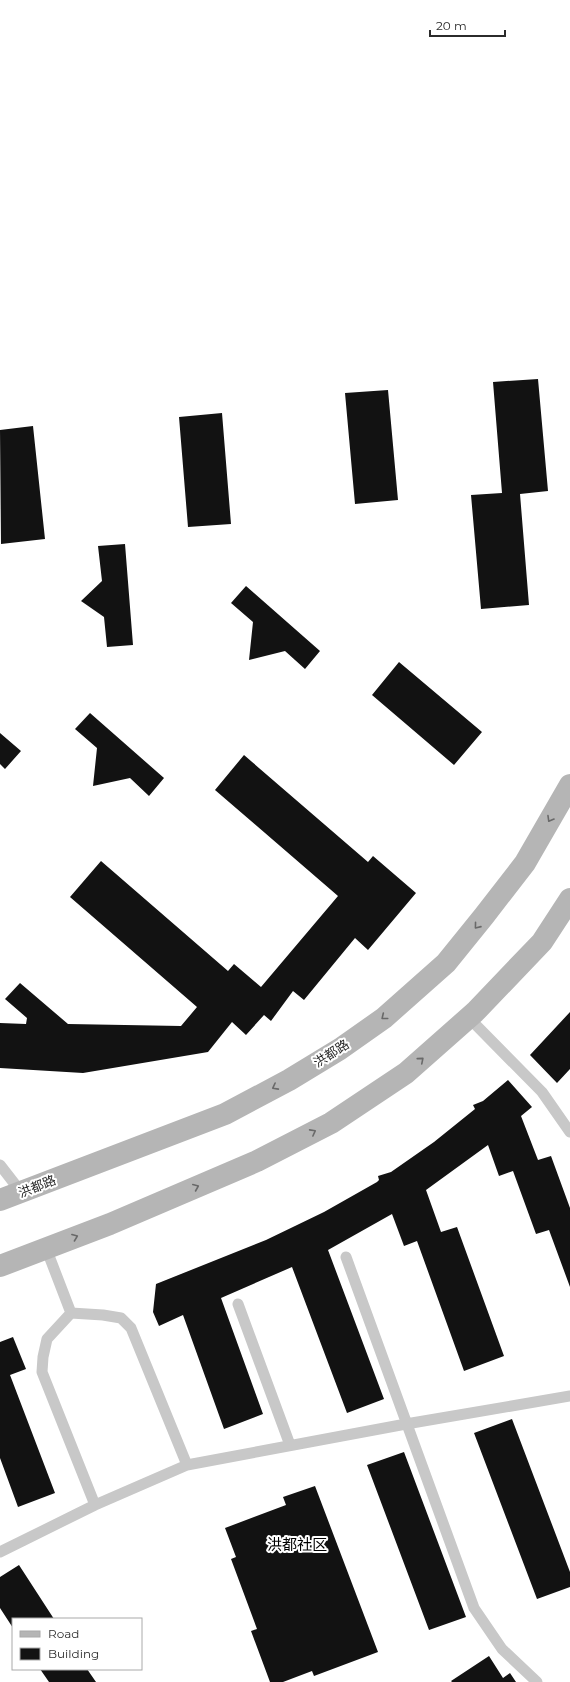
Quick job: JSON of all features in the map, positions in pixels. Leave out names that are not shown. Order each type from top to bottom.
[{"type":"main road","name":"洪都路","points":[[0,1200],[225,1114],[289,1080],[340,1049],[384,1018],[446,963],[479,922],[525,863],[570,785]]},
{"type":"main road","points":[[0,1266],[117,1221],[257,1161],[331,1123],[406,1073],[469,1018],[542,942],[570,898]]},
{"type":"lane","points":[[469,1018],[542,1092],[570,1132]]},
{"type":"lane","points":[[0,1165],[21,1192]]},
{"type":"lane","points":[[46,1248],[71,1313]]},
{"type":"lane","points":[[346,1257],[474,1608],[502,1649],[537,1682]]},
{"type":"lane","points":[[238,1304],[290,1445]]},
{"type":"lane","points":[[71,1313],[104,1315],[121,1318],[131,1328],[187,1465]]},
{"type":"lane","points":[[71,1313],[47,1339],[43,1357],[42,1372],[95,1505]]},
{"type":"lane","points":[[0,1552],[95,1505],[187,1465],[406,1424],[570,1396]]},
{"type":"building","points":[[538,379],[548,491],[520,494],[529,605],[481,609],[471,495],[502,493],[493,382]]},
{"type":"building","points":[[388,390],[398,500],[355,504],[345,393]]},
{"type":"building","points":[[222,413],[231,524],[188,527],[179,417]]},
{"type":"building","points":[[33,426],[45,539],[1,544],[0,430]]},
{"type":"building","points":[[125,544],[133,645],[107,647],[104,617],[81,601],[102,581],[98,546]]},
{"type":"building","points":[[246,586],[320,651],[305,669],[285,651],[249,660],[253,622],[231,603]]},
{"type":"building","points":[[399,662],[482,732],[454,765],[372,695]]},
{"type":"building","points":[[90,713],[164,778],[149,796],[130,778],[93,786],[97,748],[75,729]]},
{"type":"building","points":[[0,733],[21,751],[5,769],[0,764]]},
{"type":"building","points":[[244,755],[368,862],[373,856],[416,893],[368,950],[355,938],[304,1000],[293,991],[271,1021],[264,1015],[246,1035],[232,1022],[208,1052],[83,1073],[0,1068],[0,1023],[26,1024],[27,1018],[5,999],[20,983],[68,1024],[181,1026],[197,1007],[70,897],[101,861],[228,971],[234,964],[261,987],[338,896],[215,790]]},
{"type":"building","points":[[570,1012],[570,1069],[557,1083],[530,1055]]},
{"type":"building","points":[[508,1080],[532,1107],[521,1116],[538,1160],[551,1156],[570,1208],[570,1287],[549,1230],[536,1234],[513,1171],[499,1176],[488,1145],[426,1190],[441,1232],[457,1227],[504,1356],[464,1371],[417,1241],[404,1246],[392,1214],[328,1250],[384,1399],[347,1413],[292,1267],[221,1298],[263,1414],[224,1429],[183,1315],[159,1326],[153,1312],[156,1284],[266,1240],[324,1212],[377,1182],[379,1180],[378,1176],[391,1172],[434,1142],[475,1109],[473,1105],[483,1101]]},
{"type":"building","points":[[13,1337],[26,1369],[10,1375],[55,1493],[18,1507],[0,1458],[0,1342]]},
{"type":"building","points":[[512,1419],[570,1572],[570,1587],[537,1599],[474,1433]]},
{"type":"building","points":[[404,1452],[466,1617],[429,1630],[367,1465]]},
{"type":"building","points":[[315,1486],[378,1652],[314,1676],[312,1671],[283,1682],[270,1682],[251,1631],[257,1629],[231,1559],[236,1557],[225,1528],[286,1505],[283,1497]]},
{"type":"building","points":[[19,1565],[53,1618],[12,1618],[12,1626],[0,1608],[0,1577]]},
{"type":"building","points":[[489,1656],[503,1678],[510,1673],[516,1682],[451,1681]]},
{"type":"building","points":[[41,1670],[88,1670],[96,1682],[49,1682]]},
{"type":"district","name":"洪都社区","points":[[297,1545]]}]
